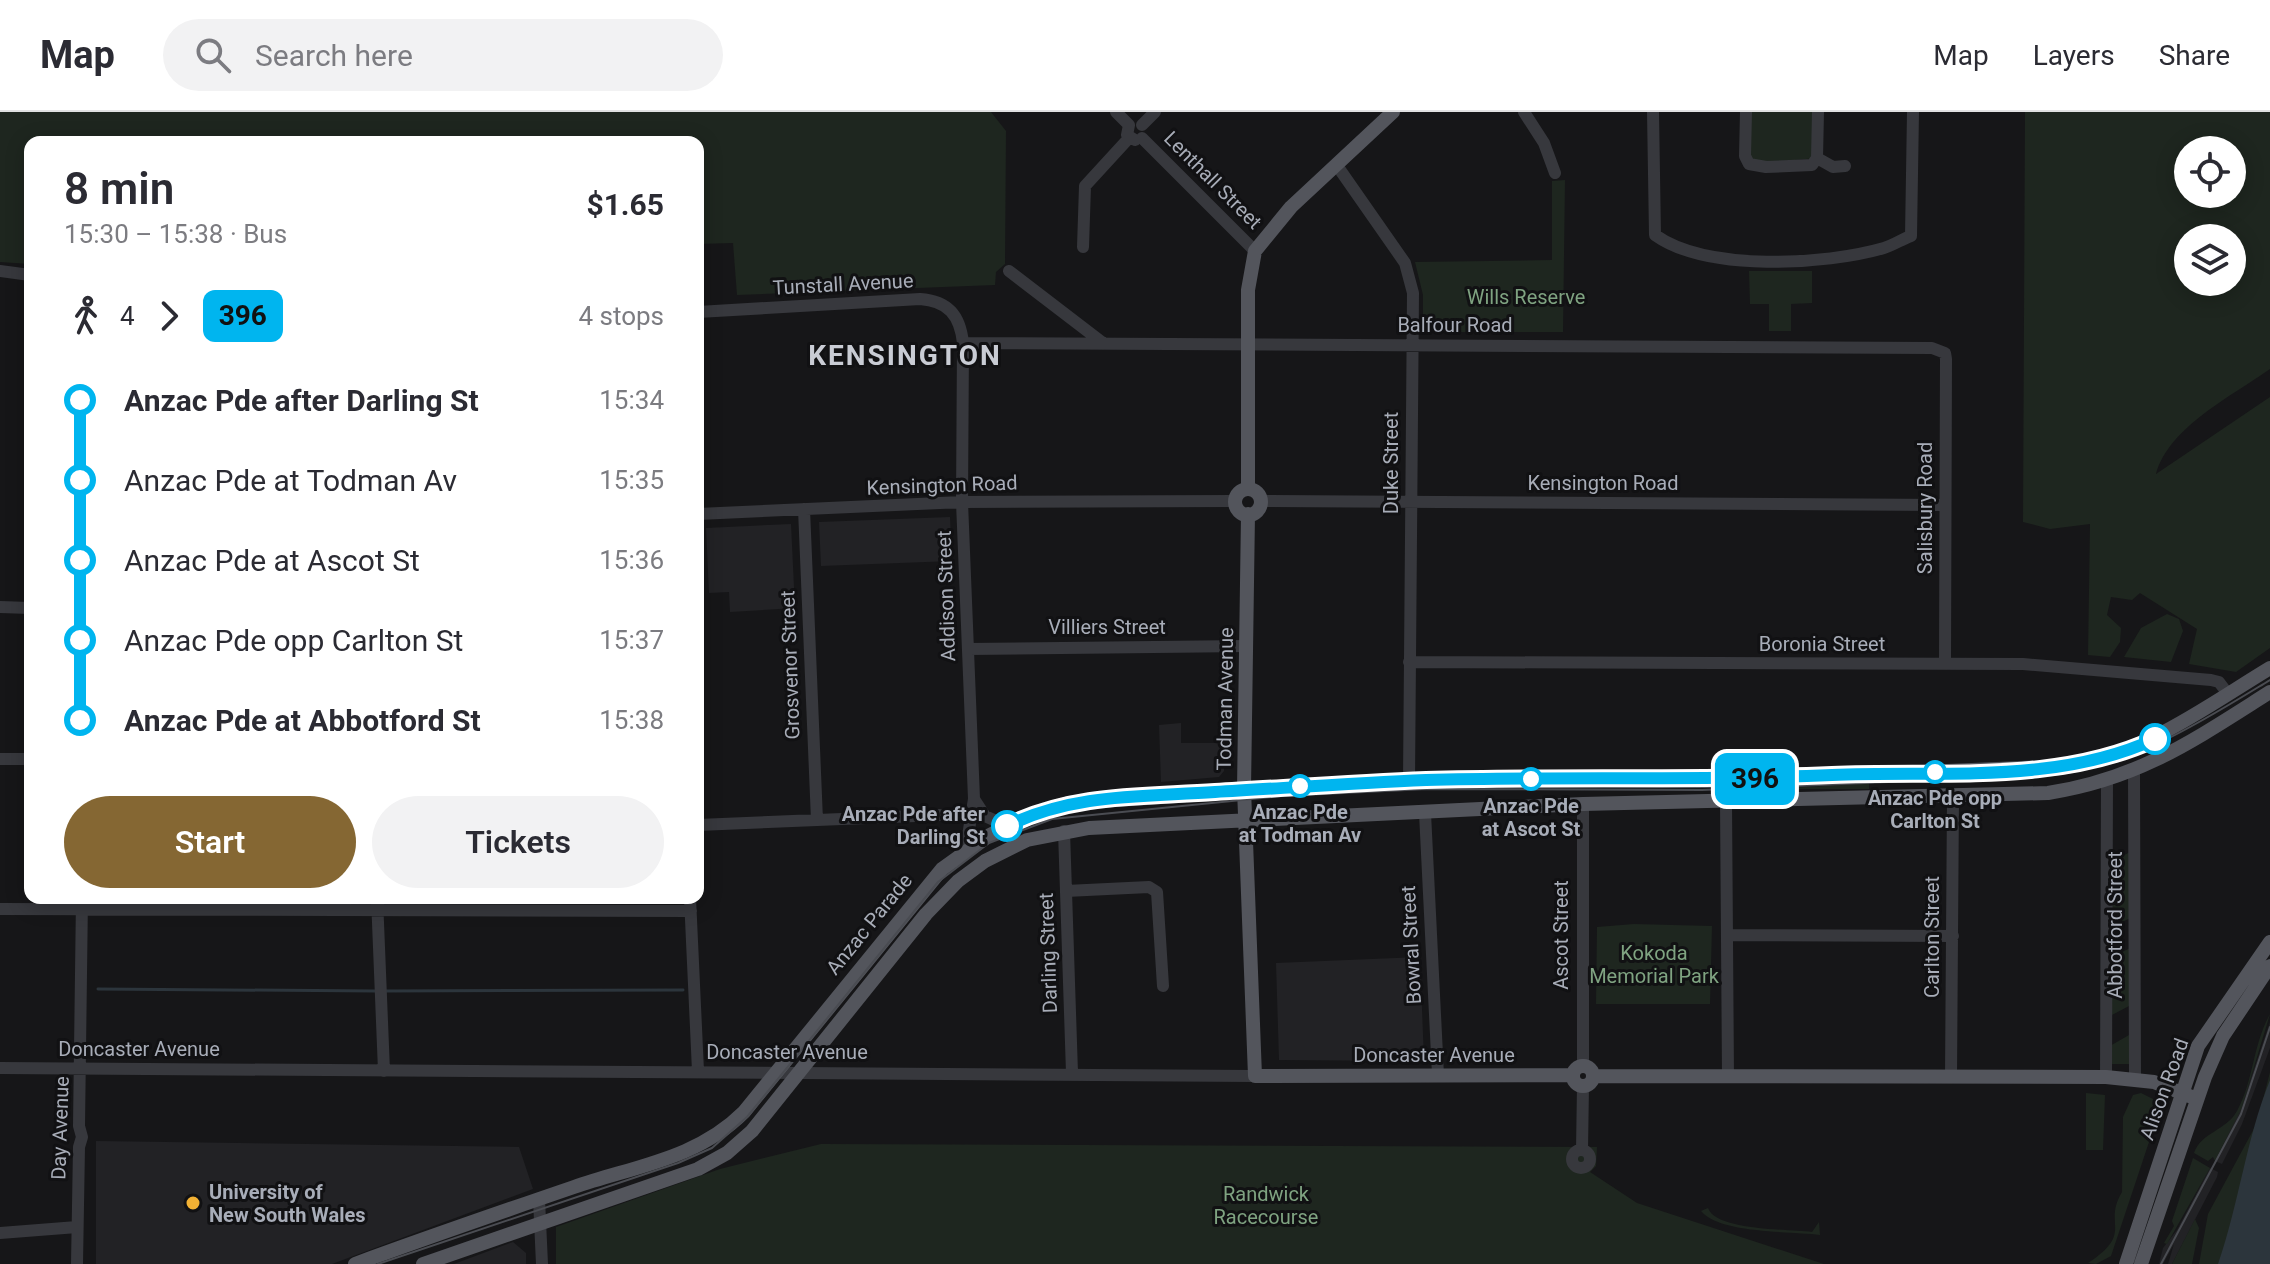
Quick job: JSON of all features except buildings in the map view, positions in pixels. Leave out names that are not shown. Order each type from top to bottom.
[{"type":"main road","points":[[1248,489],[1249,279],[1255,251],[1291,207],[1338,167],[1393,112]]},
{"type":"main road","points":[[1248,489],[1255,491],[1260,501],[1255,512],[1248,514],[1240,512],[1235,501],[1241,491],[1248,489]]},
{"type":"main road","name":"Todman Avenue","points":[[1248,514],[1244,789],[1255,1076]]},
{"type":"main road","name":"Anzac Parade","points":[[355,1264],[702,1146],[736,1120],[917,897],[966,848],[1048,809],[1088,799],[1409,781],[1586,778],[1704,781],[2068,766],[2141,746],[2188,721],[2270,668]]},
{"type":"main road","name":"Anzac Parade","points":[[423,1264],[719,1159],[752,1131],[926,914],[958,881],[1012,846],[1064,831],[1245,821],[1583,804],[2048,793],[2134,772],[2174,752],[2270,692]]},
{"type":"main road","name":"Alison Road","points":[[2126,1264],[2181,1092],[2210,1026],[2270,942]]},
{"type":"main road","name":"Alison Road","points":[[2141,1264],[2197,1099],[2223,1036],[2270,966]]},
{"type":"main road","name":"Doncaster Avenue","points":[[1255,1076],[2106,1077],[2135,1079],[2197,1099]]},
{"type":"street","name":"Lenthall Street","points":[[1116,112],[1255,251]]},
{"type":"street","points":[[1083,247],[1085,186],[1155,112]]},
{"type":"street","points":[[1524,112],[1544,143],[1555,173]]},
{"type":"street","points":[[1653,112],[1655,235],[1663,241],[1720,257],[1779,262],[1866,253],[1911,236],[1913,112]]},
{"type":"street","points":[[1746,112],[1745,156],[1749,164],[1766,167],[1812,165],[1817,158],[1818,112]]},
{"type":"street","points":[[1817,158],[1833,167],[1845,166]]},
{"type":"street","name":"Duke Street","points":[[1338,167],[1405,263],[1413,293],[1409,781]]},
{"type":"street","points":[[0,271],[24,274]]},
{"type":"street","points":[[1009,271],[1103,343]]},
{"type":"street","name":"Tunstall Avenue","points":[[704,312],[933,300],[953,311],[963,343]]},
{"type":"street","name":"Balfour Road","points":[[963,343],[1932,348],[1945,353]]},
{"type":"street","name":"Addison Street","points":[[963,343],[962,502],[974,799],[966,848]]},
{"type":"street","name":"Salisbury Road","points":[[1945,353],[1945,664]]},
{"type":"street","name":"Kensington Road","points":[[704,514],[962,502],[1235,501]]},
{"type":"street","name":"Kensington Road","points":[[1260,501],[1945,505]]},
{"type":"street","name":"Grosvenor Street","points":[[804,509],[817,820]]},
{"type":"street","points":[[0,607],[24,608]]},
{"type":"street","name":"Villiers Street","points":[[968,649],[1247,646]]},
{"type":"street","name":"Boronia Street","points":[[1409,662],[2076,666],[2219,682],[2228,694]]},
{"type":"street","points":[[0,759],[24,759]]},
{"type":"street","name":"Abbotford Street","points":[[2134,772],[2135,1079]]},
{"type":"street","name":"Abbotford Street","points":[[2106,1077],[2107,781]]},
{"type":"street","name":"Carlton Street","points":[[1951,1077],[1953,796]]},
{"type":"street","points":[[974,799],[985,816],[1007,826]]},
{"type":"street","points":[[1726,802],[1728,1077]]},
{"type":"street","name":"Ascot Street","points":[[1582,1150],[1583,804]]},
{"type":"street","name":"Bowral Street","points":[[1425,813],[1438,1075]]},
{"type":"street","points":[[704,825],[940,815]]},
{"type":"street","name":"Darling Street","points":[[1064,831],[1072,1073]]},
{"type":"street","points":[[1066,891],[1149,887],[1157,892],[1163,986]]},
{"type":"street","points":[[0,909],[82,904],[690,904],[698,1071]]},
{"type":"street","name":"Day Avenue","points":[[77,1264],[79,1147],[82,1137],[82,904]]},
{"type":"street","points":[[377,904],[384,1071]]},
{"type":"street","points":[[1728,935],[1953,936]]},
{"type":"street","name":"Doncaster Avenue","points":[[0,1068],[1255,1076]]},
{"type":"street","points":[[539,1199],[542,1264]]},
{"type":"street","points":[[0,1233],[77,1227]]},
{"type":"shaded area","points":[[950,517],[952,561],[821,566],[819,522]]},
{"type":"shaded area","points":[[791,524],[795,608],[730,612],[729,592],[709,593],[706,528]]},
{"type":"shaded area","points":[[1181,723],[1181,743],[1224,743],[1224,771],[1219,777],[1161,782],[1159,725]]},
{"type":"shaded area","points":[[1420,957],[1424,1061],[1279,1060],[1276,963]]},
{"type":"shaded area","points":[[2270,1022],[2270,1048],[2242,1124],[2222,1164],[2215,1161],[2241,1107]]},
{"type":"shaded area","points":[[2270,1080],[2270,1264],[2218,1264],[2255,1125]]},
{"type":"shaded area","points":[[96,1141],[519,1147],[533,1189],[332,1264],[96,1264]]},
{"type":"shaded area","points":[[2210,1168],[2218,1172],[2217,1177],[2172,1264],[2168,1264],[2174,1244],[2163,1264],[2159,1264],[2163,1248],[2177,1230]]},
{"type":"shaded area","points":[[513,1242],[526,1253],[526,1264],[454,1264]]},
{"type":"green space","points":[[0,112],[991,112],[1006,131],[1005,264],[996,272],[995,285],[737,295],[733,243],[704,244],[704,136],[24,136],[24,264],[0,262]]},
{"type":"green space","points":[[1746,112],[1818,112],[1817,158],[1749,164]]},
{"type":"green space","points":[[2025,112],[2270,112],[2270,369],[2188,427],[2163,457],[2156,474],[2270,397],[2270,648],[2236,672],[2189,664],[2197,629],[2140,593],[2132,600],[2111,597],[2107,615],[2121,628],[2120,642],[2110,657],[2088,655],[2090,524],[2050,529],[2023,522]]},
{"type":"green space","name":"Wills Reserve","points":[[1565,180],[1563,332],[1423,332],[1423,295],[1415,262],[1552,260],[1552,181]]},
{"type":"green space","points":[[1749,271],[1812,271],[1812,303],[1791,304],[1791,331],[1769,331],[1769,304],[1750,304]]},
{"type":"green space","points":[[2167,614],[2179,619],[2183,631],[2171,662],[2124,657],[2141,628]]},
{"type":"green space","points":[[1869,783],[1869,789],[1771,789],[1860,784]]},
{"type":"green space","points":[[2130,852],[2130,918],[2111,928],[2111,862]]},
{"type":"green space","name":"Kokoda Memorial Park","points":[[1634,924],[1712,926],[1710,1004],[1596,1004],[1597,927]]},
{"type":"green space","points":[[2130,948],[2129,1006],[2110,1016],[2111,958]]},
{"type":"green space","points":[[2270,1014],[2242,1107],[2215,1161],[2213,1157],[2208,1161],[2194,1153],[2202,1140],[2227,1123],[2237,1111]]},
{"type":"green space","points":[[2129,1035],[2129,1064],[2111,1064],[2110,1046]]},
{"type":"green space","points":[[2270,1072],[2270,1264],[2199,1264],[2208,1214],[2257,1123]]},
{"type":"green space","points":[[2086,1093],[2105,1095],[2103,1150],[2086,1150]]},
{"type":"green space","points":[[2141,1093],[2153,1099],[2158,1115],[2111,1256],[2096,1264],[2088,1263],[2102,1252],[2114,1236],[2115,1213],[2122,1192],[2123,1117],[2133,1095]]},
{"type":"green space","name":"Randwick Racecourse","points":[[821,1144],[1597,1147],[1596,1166],[1590,1172],[1637,1203],[1824,1264],[556,1264],[556,1227],[720,1169]]},
{"type":"green space","points":[[2193,1158],[2210,1168],[2167,1244],[2164,1243],[2174,1226],[2172,1221]]},
{"type":"green space","points":[[1708,1208],[1714,1216],[1725,1221],[1755,1228],[1812,1232],[1819,1222],[1820,1235],[1739,1228],[1723,1224],[1701,1211]]},
{"type":"green space","points":[[2195,1219],[2199,1228],[2192,1264],[2172,1264]]},
{"type":"waterway","points":[[98,989],[376,991]]},
{"type":"waterway","points":[[383,991],[683,990]]},
{"type":"tram line","points":[[378,1264],[678,1163],[712,1148],[747,1117],[938,882],[989,843],[1052,819],[1282,796],[1427,789],[1702,790],[2054,775],[2140,751],[2193,726],[2270,680]]},
{"type":"tram line","points":[[2161,1264],[2241,1114],[2270,1027]]},
{"type":"bus line","name":"396","points":[[1007,826],[1048,809],[1088,799],[1244,789],[1427,780],[1586,778],[1704,781],[2035,769],[2096,760],[2127,752],[2155,739]]},
{"type":"place","name":"Anzac Pde opp Carlton St","points":[[1935,772]]},
{"type":"place","name":"Anzac Pde at Ascot St","points":[[1531,779]]},
{"type":"place","name":"Anzac Pde at Todman Av","points":[[1300,786]]},
{"type":"place","name":"Anzac Pde after Darling St","points":[[1007,826]]},
{"type":"place","name":"University of New South Wales","points":[[193,1203]]},
{"type":"district","name":"KENSINGTON","points":[[905,355]]}]
